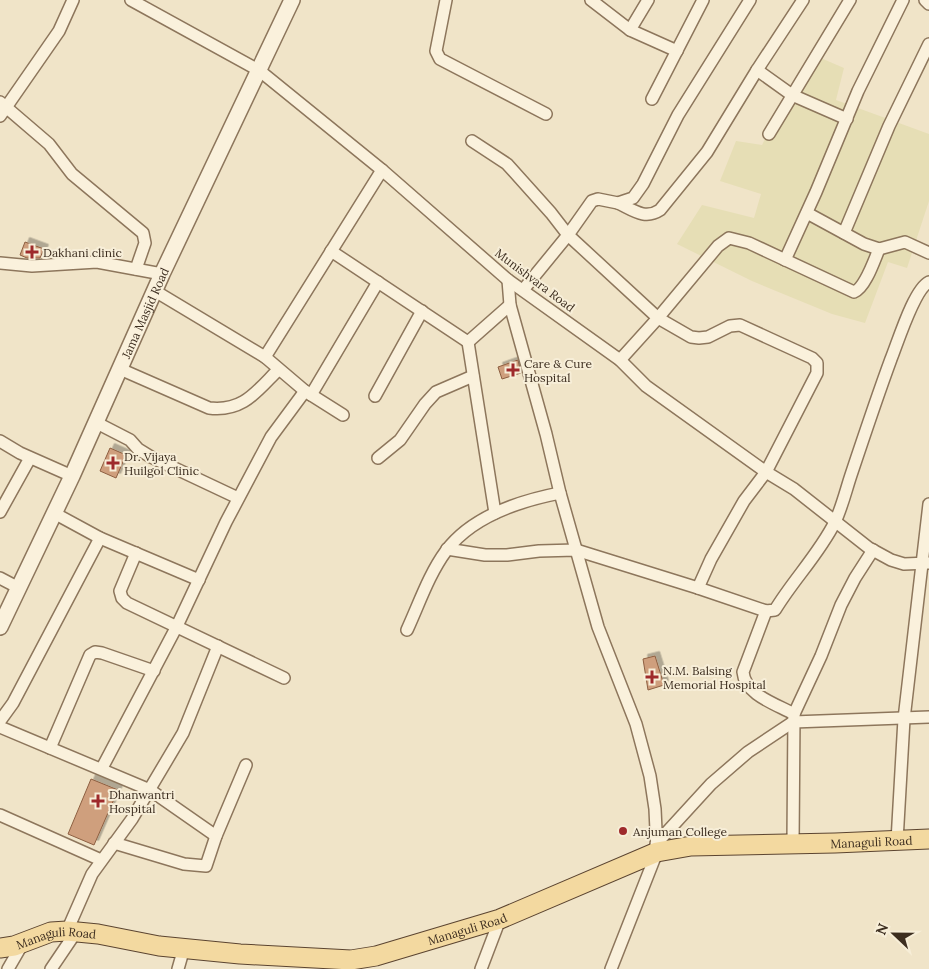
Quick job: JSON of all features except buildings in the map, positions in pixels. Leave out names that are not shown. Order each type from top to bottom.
[{"type":"main road","name":"Managuli Road","points":[[0,948],[14,946],[51,932],[72,931],[159,946],[240,954],[351,960],[385,954],[500,919],[657,848],[929,839]]},
{"type":"street","points":[[73,0],[59,31],[2,108],[49,144],[72,174],[143,233],[145,243],[136,268]]},
{"type":"street","name":"Munishvara Road","points":[[131,0],[260,71],[382,170],[508,280],[620,360],[646,386],[794,490],[873,550],[891,560],[904,564],[925,564]]},
{"type":"street","name":"Jama Masjid Road","points":[[0,627],[72,476],[162,274],[260,71],[292,0]]},
{"type":"street","points":[[446,0],[436,51],[440,59],[546,114]]},
{"type":"street","points":[[630,30],[648,0]]},
{"type":"street","points":[[652,99],[703,0]]},
{"type":"street","points":[[618,203],[633,198],[643,184],[678,115],[750,0]]},
{"type":"street","points":[[523,290],[568,235],[592,201],[598,199],[618,203],[645,215],[653,214],[660,210],[707,152],[757,70],[803,0]]},
{"type":"street","points":[[769,134],[850,0]]},
{"type":"street","points":[[785,260],[858,92],[903,0]]},
{"type":"street","points":[[925,0],[929,4]]},
{"type":"street","points":[[595,1],[630,30],[677,51]]},
{"type":"street","points":[[844,233],[893,119],[929,44]]},
{"type":"street","points":[[757,70],[792,95],[847,119]]},
{"type":"street","points":[[472,141],[507,164],[568,235],[658,318],[691,337],[699,338],[708,337],[730,326],[740,326],[812,358],[817,363],[817,373],[766,472],[744,501],[711,559],[698,588]]},
{"type":"street","points":[[264,357],[382,170]]},
{"type":"street","points":[[807,212],[864,244],[879,249],[905,242],[929,253]]},
{"type":"street","points":[[620,360],[718,246],[728,238],[749,243],[854,292],[863,285],[879,249]]},
{"type":"street","points":[[331,251],[468,342],[495,513]]},
{"type":"street","points":[[0,262],[32,266],[97,262],[162,274]]},
{"type":"street","points":[[508,280],[510,305],[598,627],[636,724],[650,776],[655,808],[657,848]]},
{"type":"street","points":[[102,768],[177,626],[238,498],[271,437],[308,393],[378,282]]},
{"type":"street","points":[[447,550],[485,555],[507,555],[539,551],[576,550],[698,588],[766,612],[775,610],[835,521],[887,370],[909,313],[918,292],[929,282]]},
{"type":"street","points":[[155,291],[264,357],[308,393],[343,415]]},
{"type":"street","points":[[468,342],[510,305]]},
{"type":"street","points":[[375,396],[422,311]]},
{"type":"street","points":[[120,369],[209,408],[221,410],[234,407],[248,400],[278,370]]},
{"type":"street","points":[[378,458],[400,440],[425,404],[436,392],[473,376]]},
{"type":"street","points":[[95,422],[130,440],[138,449],[151,457],[238,498]]},
{"type":"street","points":[[0,441],[30,458],[72,476]]},
{"type":"street","points":[[0,512],[30,458]]},
{"type":"street","points":[[407,630],[436,566],[447,550],[462,534],[495,513],[534,498],[560,493]]},
{"type":"street","points":[[897,841],[904,719],[925,564],[929,504]]},
{"type":"street","points":[[54,513],[100,538],[199,580]]},
{"type":"street","points":[[0,721],[12,703],[100,538]]},
{"type":"street","points":[[793,844],[793,718],[821,656],[841,605],[873,550]]},
{"type":"street","points":[[136,553],[120,591],[122,598],[127,603],[284,678]]},
{"type":"street","points":[[0,578],[19,588]]},
{"type":"street","points":[[766,612],[743,672],[743,680],[758,695],[793,718],[904,719],[929,717]]},
{"type":"street","points":[[51,969],[72,931],[92,874],[132,819],[183,733],[218,646]]},
{"type":"street","points":[[50,748],[90,655],[94,652],[154,671]]},
{"type":"street","points":[[611,969],[657,848],[711,784],[748,752],[793,718]]},
{"type":"street","points":[[0,727],[102,768],[150,790],[216,836]]},
{"type":"street","points":[[114,843],[184,864],[206,866],[216,836],[246,765]]},
{"type":"street","points":[[0,815],[101,860]]},
{"type":"street","points":[[480,969],[500,919]]},
{"type":"street","points":[[8,969],[23,943]]},
{"type":"street","points":[[178,969],[184,948]]},
{"type":"shaded area","points":[[816,56],[844,68],[836,100],[929,134],[929,201],[907,268],[888,262],[865,323],[832,314],[752,281],[677,244],[702,205],[754,218],[761,194],[720,181],[736,141],[762,145],[776,117]]},
{"type":"place","name":"Dakhani clinic","points":[[32,252]]},
{"type":"place","name":"Care & Cure Hospital","points":[[513,370]]},
{"type":"place","name":"Dr. Vijaya Huilgol Clinic","points":[[113,463]]},
{"type":"place","name":"N.M. Balsing Memorial Hospital","points":[[652,677]]},
{"type":"place","name":"Dhanwantri Hospital","points":[[98,801]]},
{"type":"place","name":"Anjuman College","points":[[623,831]]}]
